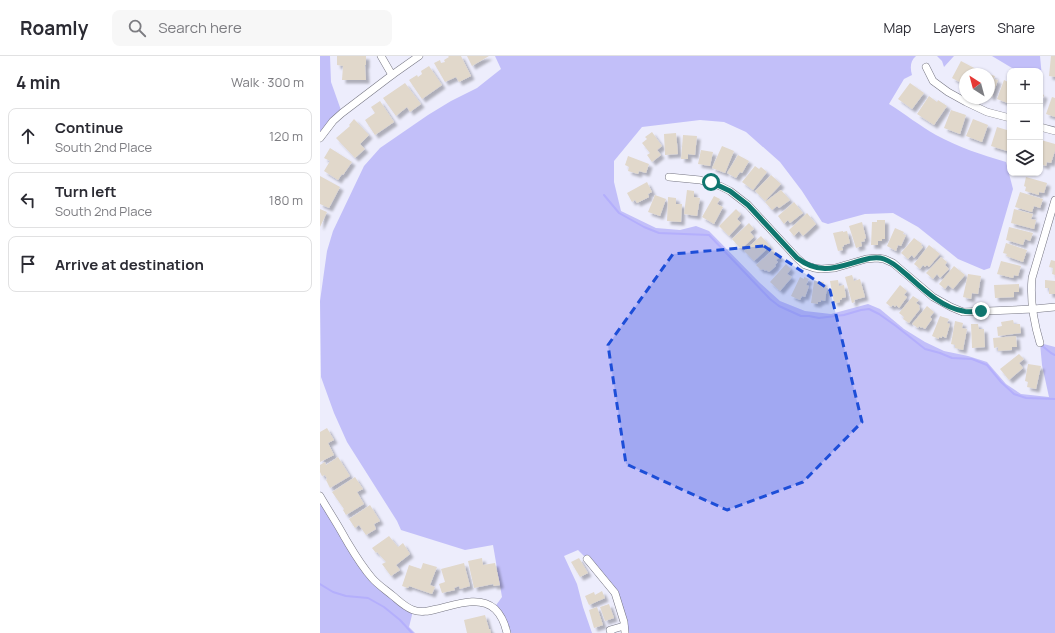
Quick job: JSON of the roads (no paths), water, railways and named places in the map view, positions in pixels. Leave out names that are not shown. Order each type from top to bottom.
[{"type":"street","points":[[381,56],[392,75]]},
{"type":"street","points":[[320,138],[342,113],[419,56]]},
{"type":"street","points":[[926,67],[933,81],[948,92],[988,112],[1007,117]]},
{"type":"street","points":[[1043,127],[1055,131]]},
{"type":"street","points":[[669,177],[700,180],[720,186],[730,191],[748,205],[797,258],[814,268],[835,268],[866,259],[884,259],[892,263],[933,297],[963,312],[1034,310],[1055,307]]},
{"type":"street","points":[[1040,343],[1036,332],[1031,290],[1032,278],[1055,200]]},
{"type":"street","points":[[320,496],[352,551],[373,580],[407,607],[420,612],[467,602],[477,601],[486,603],[494,608],[501,616],[507,633]]},
{"type":"street","points":[[587,559],[615,593],[625,629],[610,630],[611,633]]},
{"type":"waterway","points":[[604,195],[619,213],[644,227],[659,233],[709,235],[770,299],[779,306],[801,316],[819,318],[844,315],[869,309],[896,326],[925,349],[952,358],[972,359],[987,365],[1001,382],[1014,394],[1026,398],[1055,399]]},
{"type":"waterway","points":[[1040,344],[1055,355]]},
{"type":"waterway","points":[[320,584],[333,592],[346,596],[368,598],[384,607],[400,620],[412,633]]}]
